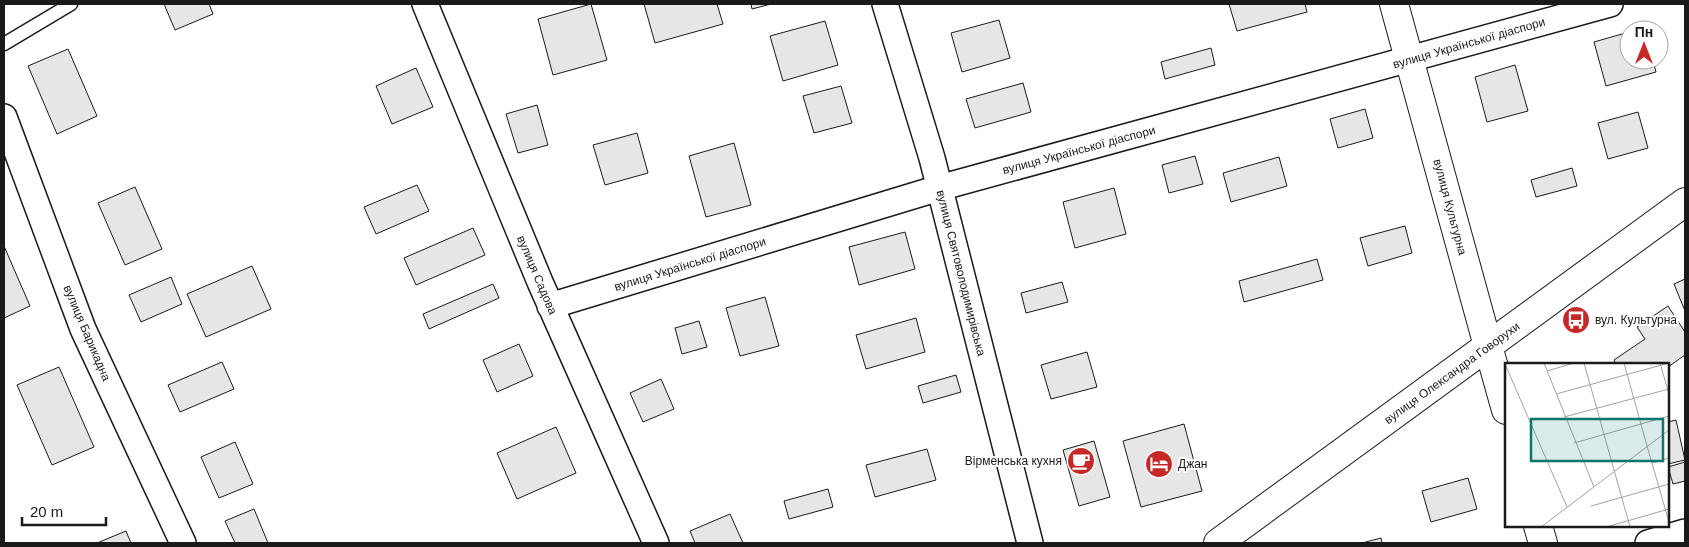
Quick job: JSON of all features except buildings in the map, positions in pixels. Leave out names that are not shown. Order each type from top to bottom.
[{"type":"main road","name":"вулиця Культурна","points":[[1394,4],[1505,406]]},
{"type":"main road","name":"вулиця Олександра Говорухи","points":[[1218,543],[1685,202]]},
{"type":"main road","points":[[1538,527],[1543,543]]},
{"type":"street","name":"вулиця Садова","points":[[425,4],[550,306],[656,543]]},
{"type":"street","name":"вулиця Святоволодимирівська","points":[[885,4],[932,158],[1030,543]]},
{"type":"street","name":"вулиця Української діаспори","points":[[550,306],[939,188],[1610,4]]},
{"type":"street","name":"вулиця Барикадна","points":[[4,117],[83,329],[183,543]]},
{"type":"street","points":[[1648,543],[1685,532]]},
{"type":"lane","points":[[4,44],[71,4]]},
{"type":"place","name":"вул. Культурна","points":[[1576,320]]},
{"type":"place","name":"Вірменська кухня","points":[[1081,461]]},
{"type":"place","name":"Джан","points":[[1159,464]]}]
